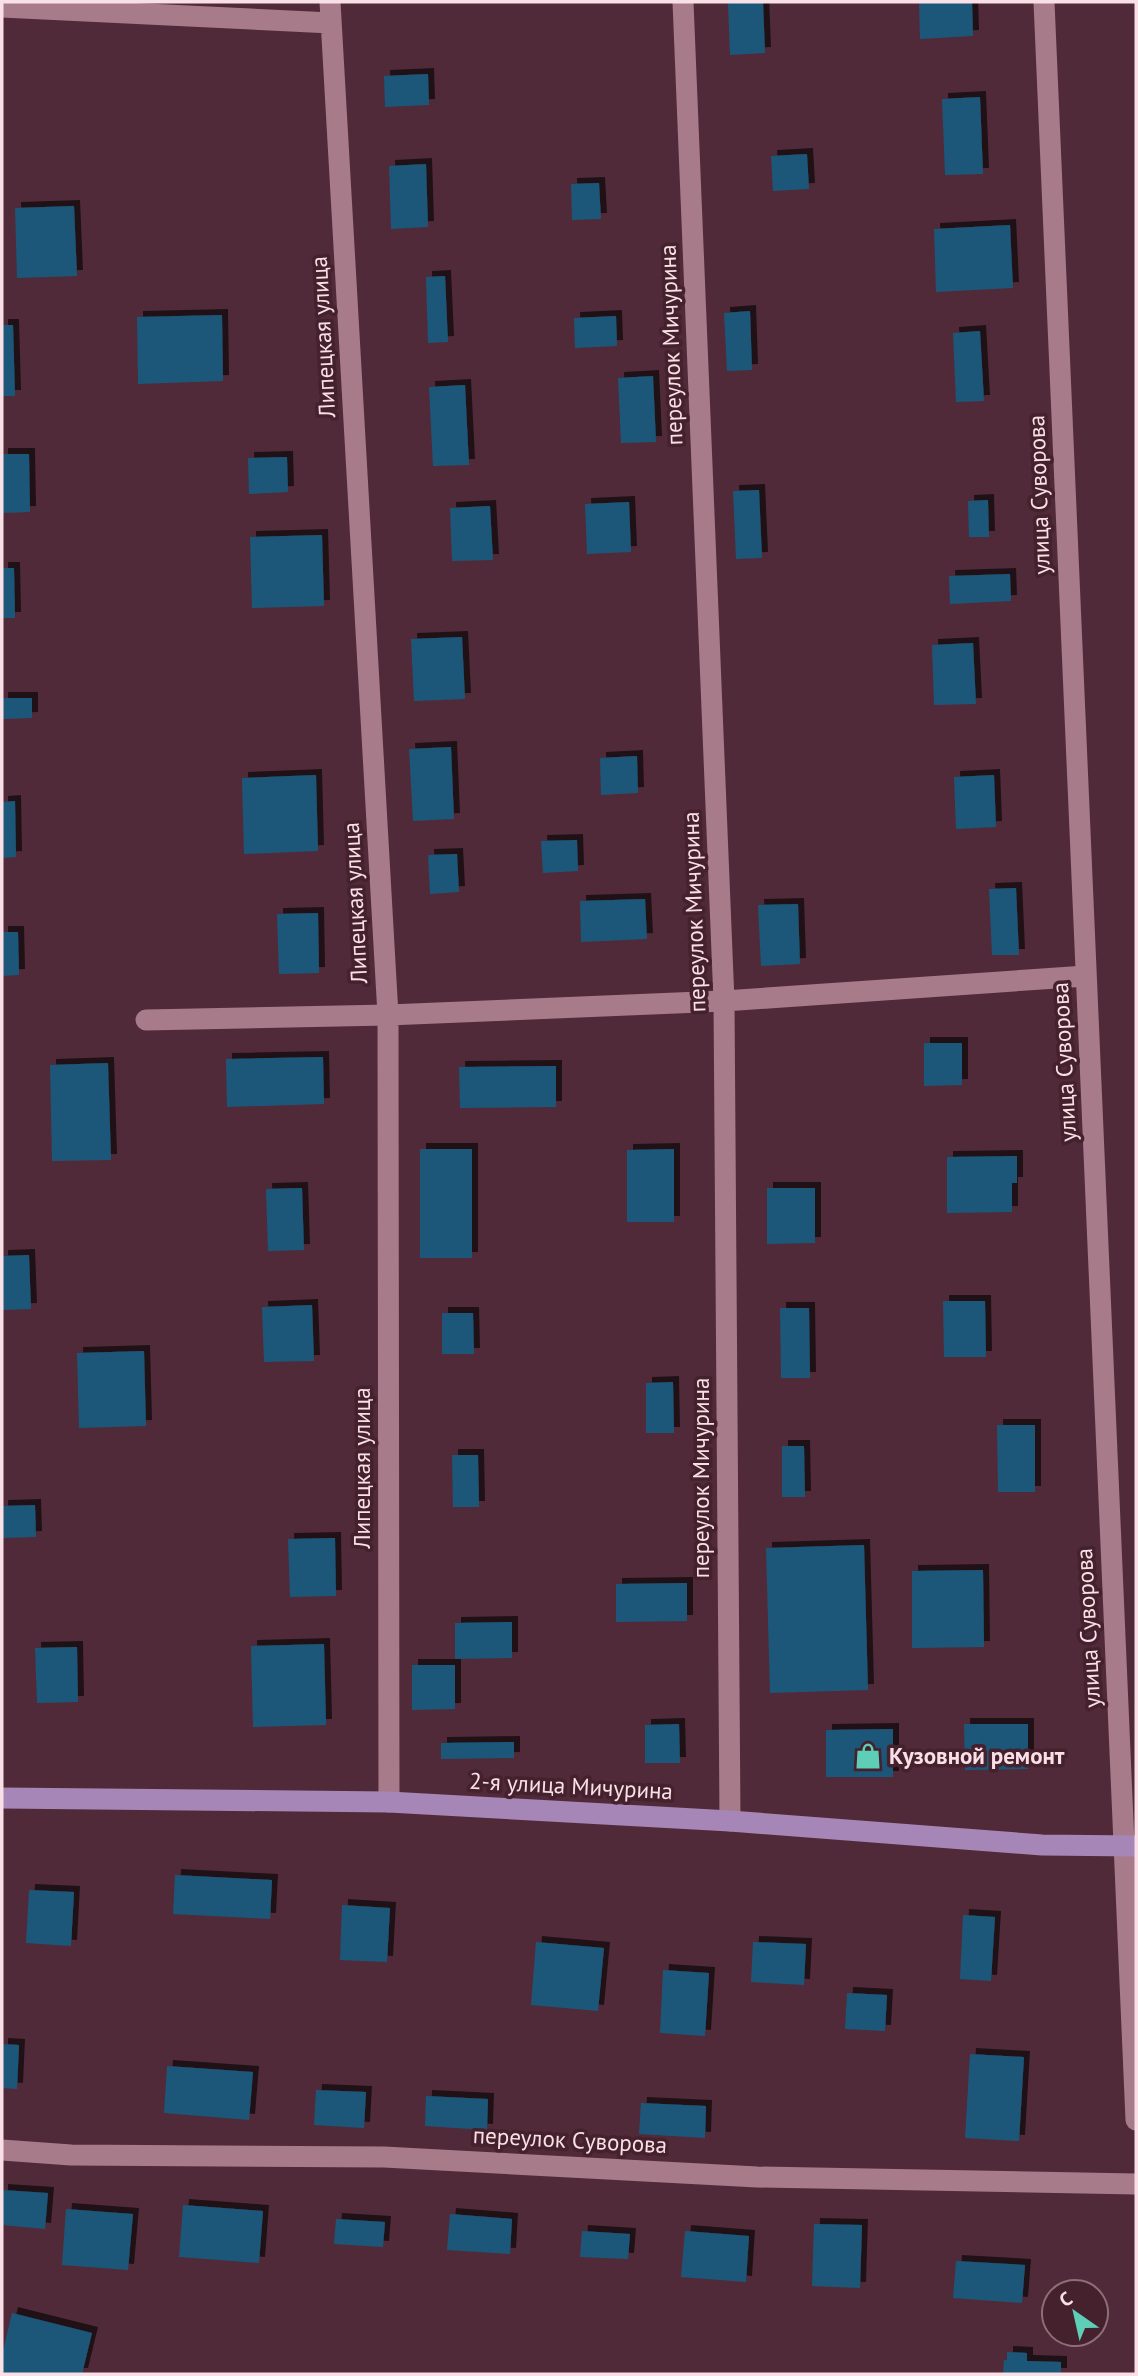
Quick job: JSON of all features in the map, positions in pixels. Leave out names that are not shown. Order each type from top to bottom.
[{"type":"main road","name":"2-я улица Мичурина","points":[[2,1798],[389,1802],[730,1821],[1042,1845],[1130,1845]]},
{"type":"street","name":"переулок Мичурина","points":[[682,2],[724,1001],[730,1821]]},
{"type":"street","name":"улица Суворова","points":[[1044,2],[1086,976],[1130,1845],[1136,2120]]},
{"type":"street","points":[[2,8],[330,12]]},
{"type":"street","name":"Липецкая улица","points":[[330,12],[388,1015],[389,1802]]},
{"type":"street","points":[[146,1020],[388,1015],[724,1001],[1086,976]]},
{"type":"street","name":"переулок Суворова","points":[[2,2150],[71,2155],[384,2157],[757,2177],[1136,2184]]},
{"type":"building","points":[[728,2],[763,2],[765,53],[730,55]]},
{"type":"building","points":[[919,2],[972,2],[973,36],[920,39]]},
{"type":"building","points":[[428,74],[429,105],[385,107],[384,76]]},
{"type":"building","points":[[980,97],[983,174],[945,175],[942,99]]},
{"type":"building","points":[[807,154],[809,189],[773,191],[771,156]]},
{"type":"building","points":[[426,164],[428,227],[391,229],[389,166]]},
{"type":"building","points":[[599,183],[601,219],[572,220],[571,184]]},
{"type":"building","points":[[74,206],[77,276],[17,278],[15,208]]},
{"type":"building","points":[[1010,225],[1013,288],[936,292],[934,229]]},
{"type":"building","points":[[445,276],[448,342],[428,343],[426,277]]},
{"type":"building","points":[[750,311],[752,370],[727,371],[724,313]]},
{"type":"building","points":[[222,315],[223,381],[138,384],[137,317]]},
{"type":"building","points":[[616,316],[617,346],[575,348],[574,318]]},
{"type":"building","points":[[2,325],[13,325],[15,396],[2,396]]},
{"type":"building","points":[[980,331],[984,401],[956,402],[953,333]]},
{"type":"building","points":[[653,376],[656,442],[621,443],[618,378]]},
{"type":"building","points":[[465,385],[469,465],[433,466],[429,387]]},
{"type":"building","points":[[2,454],[29,454],[30,512],[2,513]]},
{"type":"building","points":[[287,457],[288,492],[249,494],[248,458]]},
{"type":"building","points":[[759,490],[762,558],[736,559],[733,491]]},
{"type":"building","points":[[988,500],[989,537],[969,537],[968,501]]},
{"type":"building","points":[[629,502],[631,552],[587,554],[585,504]]},
{"type":"building","points":[[490,506],[493,560],[452,561],[450,508]]},
{"type":"building","points":[[322,535],[324,606],[252,608],[250,537]]},
{"type":"building","points":[[2,568],[14,568],[15,618],[2,618]]},
{"type":"building","points":[[1010,574],[1011,601],[950,604],[949,576]]},
{"type":"building","points":[[462,637],[465,699],[414,701],[411,639]]},
{"type":"building","points":[[973,643],[976,704],[934,705],[932,645]]},
{"type":"building","points":[[2,698],[32,698],[32,718],[2,719]]},
{"type":"building","points":[[451,747],[454,819],[413,821],[409,749]]},
{"type":"building","points":[[637,756],[638,793],[601,795],[600,758]]},
{"type":"building","points":[[316,775],[318,851],[244,854],[242,778]]},
{"type":"building","points":[[994,775],[996,827],[956,829],[954,777]]},
{"type":"building","points":[[15,801],[16,857],[2,858],[2,802]]},
{"type":"building","points":[[577,840],[578,871],[543,873],[541,841]]},
{"type":"building","points":[[457,854],[459,892],[430,894],[428,855]]},
{"type":"building","points":[[1016,888],[1019,955],[992,955],[989,889]]},
{"type":"building","points":[[645,899],[647,939],[581,942],[580,901]]},
{"type":"building","points":[[798,904],[800,964],[761,966],[758,905]]},
{"type":"building","points":[[318,913],[319,973],[279,974],[277,914]]},
{"type":"building","points":[[2,932],[18,932],[19,975],[2,976]]},
{"type":"building","points":[[924,1043],[962,1043],[962,1085],[924,1086]]},
{"type":"building","points":[[323,1057],[324,1104],[227,1107],[226,1059]]},
{"type":"building","points":[[108,1063],[111,1160],[52,1161],[50,1065]]},
{"type":"building","points":[[556,1066],[556,1107],[460,1108],[459,1067]]},
{"type":"building","points":[[420,1149],[472,1149],[472,1258],[420,1258]]},
{"type":"building","points":[[674,1149],[674,1222],[627,1222],[627,1150]]},
{"type":"building","points":[[1017,1156],[1017,1183],[1012,1183],[1012,1212],[947,1213],[947,1157]]},
{"type":"building","points":[[302,1188],[304,1250],[268,1251],[266,1189]]},
{"type":"building","points":[[767,1188],[815,1188],[815,1243],[767,1244]]},
{"type":"building","points":[[29,1255],[31,1309],[2,1310],[2,1256]]},
{"type":"building","points":[[943,1301],[985,1301],[986,1357],[944,1357]]},
{"type":"building","points":[[312,1305],[314,1361],[264,1362],[262,1307]]},
{"type":"building","points":[[780,1308],[809,1308],[810,1378],[781,1378]]},
{"type":"building","points":[[442,1313],[473,1313],[474,1354],[442,1354]]},
{"type":"building","points":[[144,1351],[146,1426],[79,1428],[77,1353]]},
{"type":"building","points":[[673,1382],[674,1433],[646,1433],[646,1383]]},
{"type":"building","points":[[997,1425],[1035,1425],[1035,1492],[998,1492]]},
{"type":"building","points":[[782,1446],[804,1446],[805,1497],[782,1497]]},
{"type":"building","points":[[452,1455],[478,1455],[479,1507],[453,1507]]},
{"type":"building","points":[[35,1505],[36,1537],[2,1538],[2,1506]]},
{"type":"building","points":[[335,1538],[336,1596],[290,1597],[288,1539]]},
{"type":"building","points":[[864,1545],[868,1690],[770,1693],[766,1548]]},
{"type":"building","points":[[983,1570],[984,1647],[912,1648],[912,1571]]},
{"type":"building","points":[[687,1583],[687,1621],[616,1622],[616,1584]]},
{"type":"building","points":[[512,1622],[512,1658],[455,1659],[455,1623]]},
{"type":"building","points":[[324,1644],[326,1725],[253,1727],[251,1646]]},
{"type":"building","points":[[77,1647],[78,1702],[37,1703],[35,1648]]},
{"type":"building","points":[[412,1665],[455,1665],[455,1709],[412,1710]]},
{"type":"building","points":[[679,1724],[680,1763],[645,1763],[645,1725]]},
{"type":"building","points":[[964,1724],[1028,1724],[1028,1769],[965,1770]]},
{"type":"building","points":[[893,1729],[893,1777],[826,1777],[826,1730]]},
{"type":"building","points":[[514,1742],[514,1758],[441,1759],[441,1743]]},
{"type":"building","points":[[175,1875],[272,1880],[270,1919],[173,1914]]},
{"type":"building","points":[[29,1890],[74,1892],[71,1946],[26,1943]]},
{"type":"building","points":[[342,1905],[390,1908],[387,1962],[340,1960]]},
{"type":"building","points":[[963,1915],[995,1917],[991,1981],[960,1979]]},
{"type":"building","points":[[536,1942],[604,1948],[598,2011],[531,2005]]},
{"type":"building","points":[[753,1942],[806,1944],[804,1985],[751,1982]]},
{"type":"building","points":[[663,1970],[709,1973],[705,2036],[660,2033]]},
{"type":"building","points":[[847,1993],[887,1995],[885,2031],[845,2029]]},
{"type":"building","points":[[2,2044],[19,2045],[17,2089],[2,2088]]},
{"type":"building","points":[[970,2054],[1024,2057],[1019,2141],[965,2138]]},
{"type":"building","points":[[167,2066],[253,2072],[249,2120],[164,2113]]},
{"type":"building","points":[[316,2090],[366,2092],[364,2128],[314,2125]]},
{"type":"building","points":[[426,2096],[488,2099],[487,2130],[425,2126]]},
{"type":"building","points":[[641,2103],[706,2106],[705,2138],[639,2134]]},
{"type":"building","points":[[2,2190],[48,2193],[45,2229],[2,2225]]},
{"type":"building","points":[[183,2205],[263,2211],[259,2263],[179,2257]]},
{"type":"building","points":[[66,2209],[133,2214],[128,2270],[62,2265]]},
{"type":"building","points":[[450,2214],[512,2219],[510,2254],[447,2250]]},
{"type":"building","points":[[336,2219],[385,2222],[383,2247],[334,2244]]},
{"type":"building","points":[[814,2224],[862,2225],[860,2288],[812,2286]]},
{"type":"building","points":[[582,2231],[630,2234],[628,2259],[580,2257]]},
{"type":"building","points":[[685,2231],[749,2236],[746,2282],[681,2277]]},
{"type":"building","points":[[956,2261],[1025,2265],[1022,2303],[953,2298]]},
{"type":"building","points":[[12,2313],[92,2333],[82,2374],[2,2374],[2,2355]]},
{"type":"building","points":[[1007,2352],[1027,2353],[1027,2361],[1061,2362],[1061,2374],[1003,2374]]},
{"type":"place","name":"Кузовной ремонт","points":[[868,1756]]}]
